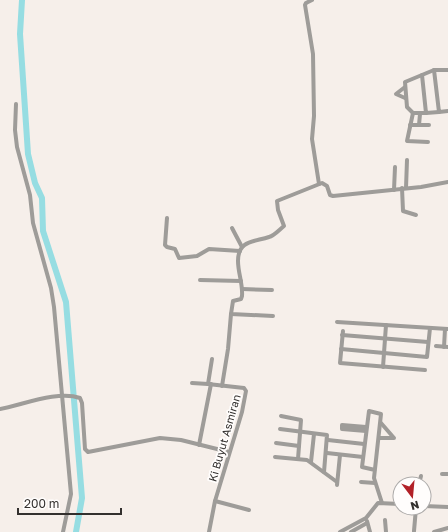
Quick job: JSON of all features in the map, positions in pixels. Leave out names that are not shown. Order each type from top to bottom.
[{"type":"street","points":[[312,0],[306,2],[305,5],[313,54],[314,116],[312,139],[320,184]]},
{"type":"street","points":[[434,70],[439,112]]},
{"type":"street","points":[[448,70],[434,70],[422,74],[406,82],[405,87],[406,105],[412,113],[420,114],[448,111]]},
{"type":"street","points":[[422,74],[426,113]]},
{"type":"street","points":[[405,87],[396,94],[405,98]]},
{"type":"street","points":[[16,104],[15,130],[17,147],[30,195],[33,223],[51,288],[65,397],[71,494],[63,532]]},
{"type":"street","points":[[412,113],[407,141],[428,142]]},
{"type":"street","points":[[419,125],[420,114]]},
{"type":"street","points":[[410,125],[429,125]]},
{"type":"street","points":[[407,160],[403,211],[416,215]]},
{"type":"street","points":[[394,167],[394,190]]},
{"type":"street","points":[[167,218],[165,245],[175,249],[179,258],[197,256],[209,249],[241,249],[253,240],[270,237],[284,226],[278,210],[277,201],[320,184],[325,184],[330,195],[333,196],[421,187],[448,182]]},
{"type":"street","points":[[222,386],[228,349],[233,301],[242,298],[238,267],[241,249],[232,228]]},
{"type":"street","points":[[200,280],[241,281]]},
{"type":"street","points":[[242,289],[272,290]]},
{"type":"street","points":[[231,314],[273,316]]},
{"type":"street","points":[[337,322],[447,329],[446,347],[436,346]]},
{"type":"street","points":[[383,367],[386,325]]},
{"type":"street","points":[[341,349],[427,356],[430,328]]},
{"type":"street","points":[[425,370],[340,363],[341,349],[343,333],[385,339],[428,342]]},
{"type":"street","points":[[199,444],[212,359]]},
{"type":"street","name":"Ki Buyut Asmiran","points":[[192,383],[244,388],[246,391],[242,412],[215,501],[209,532]]},
{"type":"street","points":[[0,409],[21,406],[29,402],[76,397],[82,400],[85,449],[87,452],[160,438],[199,444],[229,452]]},
{"type":"street","points":[[375,470],[362,468],[369,411],[381,413],[375,483],[382,503]]},
{"type":"street","points":[[281,416],[301,419],[298,459]]},
{"type":"street","points":[[379,438],[394,438],[381,423]]},
{"type":"street","points":[[342,425],[366,429],[342,429],[342,425]]},
{"type":"street","points":[[280,430],[327,435],[327,453],[324,472]]},
{"type":"street","points":[[311,462],[314,434]]},
{"type":"street","points":[[328,440],[364,444]]},
{"type":"street","points":[[276,443],[299,446]]},
{"type":"street","points":[[327,453],[363,457]]},
{"type":"street","points":[[275,457],[311,462],[337,483],[340,455]]},
{"type":"street","points":[[442,474],[448,474]]},
{"type":"street","points":[[361,482],[375,483]]},
{"type":"street","points":[[215,501],[249,510]]},
{"type":"street","points":[[340,532],[366,518],[375,506],[382,503],[392,504]]},
{"type":"street","points":[[432,506],[448,507]]},
{"type":"street","points":[[414,531],[415,516]]},
{"type":"street","points":[[366,518],[370,532]]},
{"type":"street","points":[[385,520],[386,532]]},
{"type":"street","points":[[351,532],[367,523]]},
{"type":"street","points":[[434,532],[448,528]]},
{"type":"waterway","points":[[22,0],[20,34],[28,154],[35,183],[42,198],[43,231],[66,302],[82,498],[76,532]]}]
